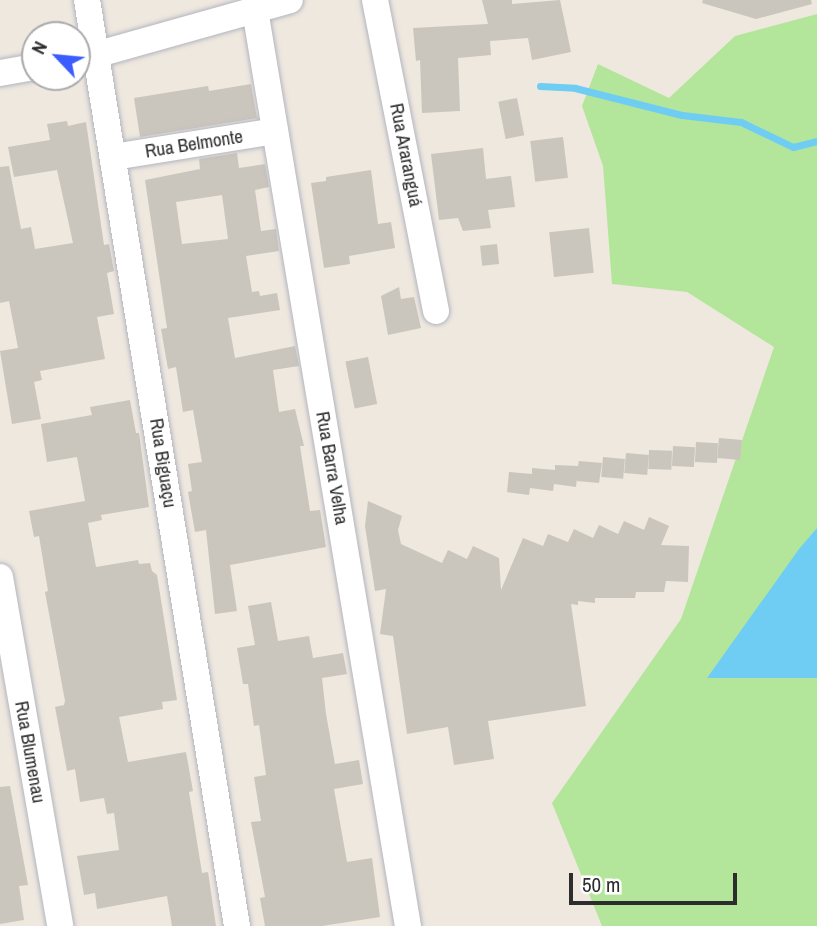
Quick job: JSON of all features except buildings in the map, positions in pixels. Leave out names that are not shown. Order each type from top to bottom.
[{"type":"street","name":"Rua Biguaçu","points":[[87,0],[87,21]]},
{"type":"street","points":[[91,58],[290,0]]},
{"type":"street","name":"Rua Araranguá","points":[[375,0],[436,311]]},
{"type":"street","name":"Rua Barra Velha","points":[[255,10],[408,926]]},
{"type":"street","points":[[0,73],[21,69]]},
{"type":"street","name":"Rua Biguaçu","points":[[91,74],[113,157],[237,926]]},
{"type":"street","name":"Rua Belmonte","points":[[113,157],[275,131]]},
{"type":"street","name":"Rua Blumenau","points":[[0,578],[60,926]]},
{"type":"green space","points":[[817,14],[817,528],[708,677],[817,678],[817,926],[602,926],[552,803],[681,619],[774,347],[687,292],[612,284],[603,166],[582,106],[598,64],[669,98],[735,36]]},
{"type":"water","points":[[817,528],[817,678],[707,678],[799,549]]},
{"type":"waterway","points":[[540,86],[575,88],[682,115],[741,122],[793,147],[817,141]]}]
